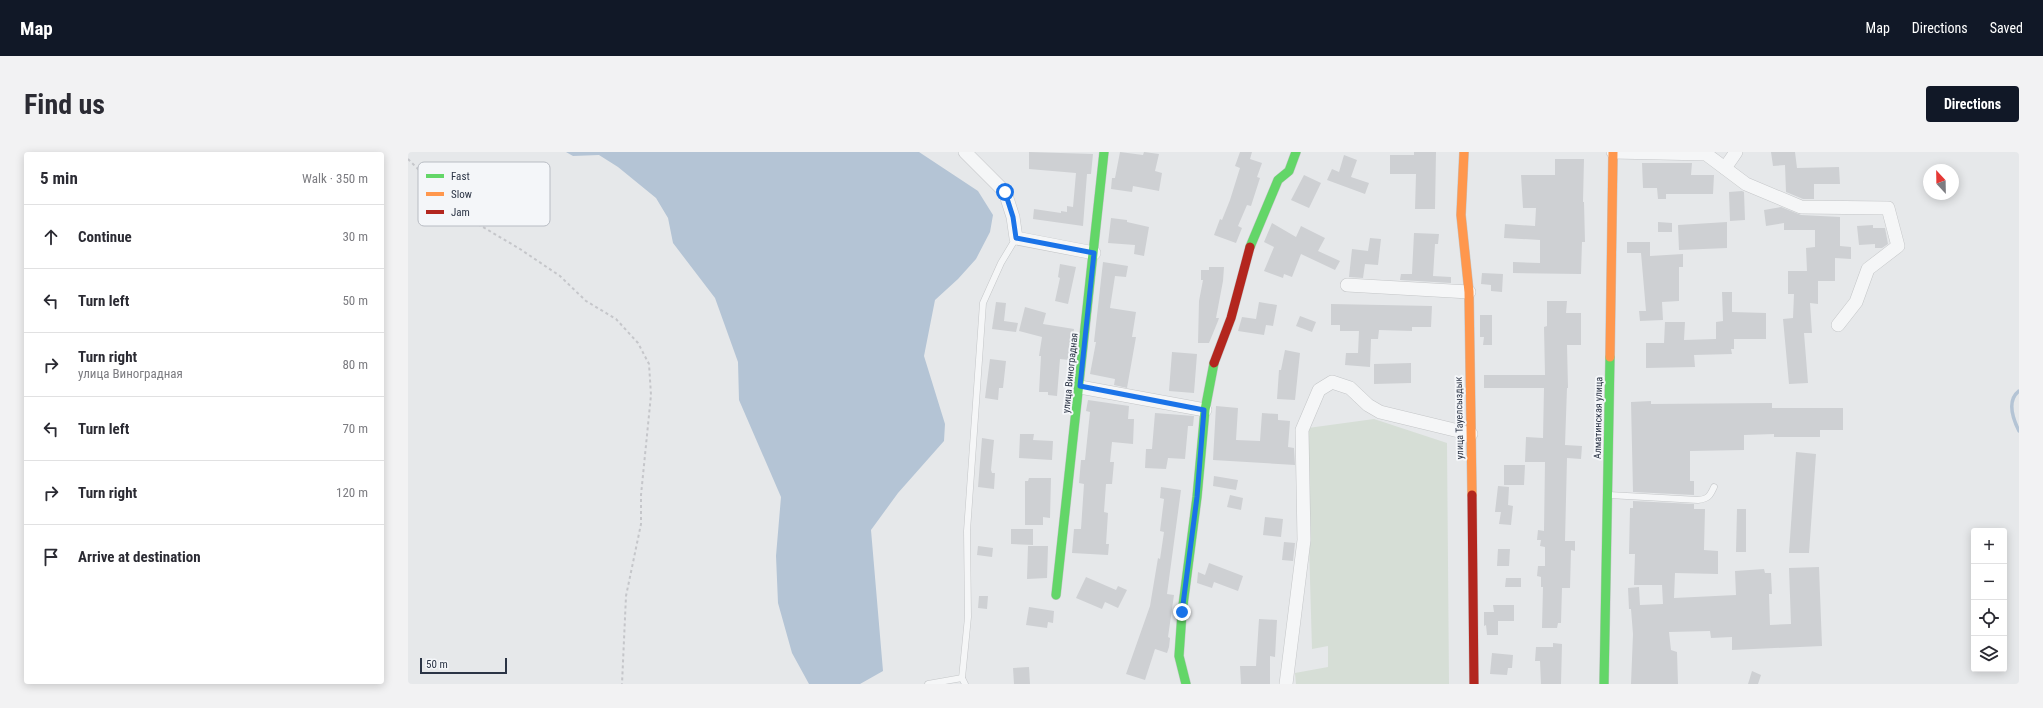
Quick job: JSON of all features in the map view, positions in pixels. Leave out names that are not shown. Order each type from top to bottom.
[{"type":"street","points":[[965,152],[1005,192],[1013,217],[1016,238],[1094,253]]},
{"type":"street","name":"улица Виноградная","points":[[1056,595],[1080,386],[1104,152]]},
{"type":"street","points":[[1186,684],[1179,656],[1204,410],[1214,360],[1231,318],[1249,250],[1278,180],[1289,171],[1296,152]]},
{"type":"street","name":"улица Тауелсыздык","points":[[1464,152],[1461,215],[1469,292],[1474,684]]},
{"type":"street","points":[[1613,152],[1706,154],[1746,184],[1801,207],[1888,208],[1898,246],[1868,269],[1856,302],[1838,324]]},
{"type":"street","name":"Алматинская улица","points":[[1604,684],[1613,152]]},
{"type":"street","points":[[1725,168],[1736,152]]},
{"type":"street","points":[[1347,285],[1469,292]]},
{"type":"street","points":[[1286,684],[1304,540],[1302,430],[1319,390],[1332,382],[1350,388],[1368,405],[1380,412],[1471,434]]},
{"type":"street","points":[[1080,386],[1204,410]]},
{"type":"lane","points":[[928,684],[964,681],[968,617],[967,531],[983,303],[1001,263],[1016,238]]},
{"type":"lane","points":[[1607,495],[1698,500],[1706,499],[1710,496],[1714,487]]},
{"type":"path","points":[[408,159],[418,169]]},
{"type":"path","points":[[481,226],[520,249],[560,276],[586,301],[616,319],[638,343],[649,364],[651,395],[640,495],[641,524],[626,596],[622,684]]},
{"type":"shaded area","points":[[1374,419],[1447,443],[1449,684],[1296,684],[1295,673],[1328,667],[1328,646],[1312,649],[1308,510],[1308,428]]},
{"type":"water","points":[[566,152],[919,152],[978,191],[993,215],[990,232],[976,259],[958,279],[935,300],[924,356],[945,424],[944,441],[898,493],[871,530],[883,671],[860,684],[809,684],[792,653],[778,603],[776,556],[781,497],[739,400],[738,362],[715,298],[673,243],[668,218],[656,198],[618,167],[599,155],[573,156]]},
{"type":"building","points":[[1029,152],[1093,154],[1091,174],[1087,174],[1083,226],[1033,219],[1034,209],[1061,213],[1061,211],[1067,212],[1067,206],[1073,207],[1076,173],[1029,169]]},
{"type":"building","points":[[1120,152],[1143,155],[1144,152],[1159,154],[1155,171],[1162,173],[1159,191],[1133,186],[1132,192],[1111,189],[1112,178],[1115,178]]},
{"type":"building","points":[[1240,152],[1252,152],[1250,159],[1262,163],[1257,177],[1260,178],[1251,206],[1247,205],[1238,226],[1242,228],[1236,243],[1214,235],[1230,200],[1240,168],[1235,166]]},
{"type":"building","points":[[1414,152],[1436,152],[1435,209],[1415,209],[1416,174],[1390,174],[1390,155],[1414,155]]},
{"type":"building","points":[[1771,152],[1795,152],[1797,168],[1839,167],[1840,184],[1814,184],[1814,199],[1803,199],[1786,192],[1785,165],[1773,166]]},
{"type":"building","points":[[1344,155],[1357,160],[1351,177],[1369,183],[1365,194],[1327,180],[1332,169],[1339,172]]},
{"type":"building","points":[[1555,159],[1584,159],[1583,202],[1585,242],[1582,242],[1581,274],[1513,273],[1513,262],[1540,263],[1540,240],[1504,238],[1505,224],[1535,226],[1536,208],[1523,208],[1521,175],[1555,175]]},
{"type":"building","points":[[1642,163],[1692,163],[1691,175],[1714,175],[1713,194],[1666,194],[1666,199],[1658,199],[1657,188],[1643,188]]},
{"type":"building","points":[[1304,175],[1321,183],[1309,208],[1291,200]]},
{"type":"building","points":[[1729,192],[1744,192],[1745,220],[1730,221]]},
{"type":"building","points":[[1781,207],[1801,215],[1840,217],[1840,246],[1851,247],[1851,259],[1835,258],[1835,281],[1818,281],[1818,304],[1810,303],[1812,333],[1804,333],[1808,383],[1789,384],[1783,319],[1793,318],[1794,294],[1788,294],[1788,271],[1807,271],[1806,248],[1815,247],[1815,230],[1784,230],[1784,223],[1766,226],[1764,210]]},
{"type":"building","points":[[1111,218],[1127,220],[1127,222],[1149,227],[1144,256],[1134,254],[1135,245],[1108,243]]},
{"type":"building","points":[[1658,222],[1672,223],[1672,232],[1658,232]]},
{"type":"building","points":[[1727,222],[1727,248],[1679,250],[1678,225]]},
{"type":"building","points":[[1272,223],[1296,237],[1301,226],[1325,238],[1318,251],[1340,261],[1335,270],[1301,254],[1292,277],[1284,274],[1283,278],[1264,271],[1274,247],[1264,242]]},
{"type":"building","points":[[1873,225],[1873,228],[1885,228],[1888,244],[1882,248],[1875,248],[1875,244],[1859,245],[1857,226]]},
{"type":"building","points":[[1414,233],[1439,234],[1438,244],[1435,244],[1433,276],[1451,277],[1451,283],[1400,280],[1401,274],[1412,274]]},
{"type":"building","points":[[1370,238],[1381,239],[1378,265],[1365,264],[1363,278],[1349,277],[1352,249],[1368,251]]},
{"type":"building","points":[[1627,242],[1650,242],[1650,256],[1683,254],[1683,267],[1679,267],[1679,301],[1662,302],[1663,320],[1640,321],[1639,311],[1646,311],[1641,253],[1627,253]]},
{"type":"building","points":[[1103,262],[1128,266],[1126,277],[1115,276],[1110,308],[1136,312],[1132,337],[1136,337],[1127,388],[1114,385],[1115,379],[1090,374],[1096,342],[1094,342]]},
{"type":"building","points":[[1060,264],[1076,267],[1068,304],[1055,301],[1060,278],[1058,277]]},
{"type":"building","points":[[1209,267],[1224,267],[1216,318],[1219,318],[1209,343],[1198,343],[1199,301],[1203,280],[1201,280],[1201,270],[1209,270]]},
{"type":"building","points":[[1482,273],[1503,274],[1502,292],[1491,291],[1491,285],[1481,284]]},
{"type":"building","points":[[1722,292],[1732,292],[1732,312],[1766,313],[1766,339],[1734,339],[1734,349],[1731,349],[1732,354],[1694,355],[1695,367],[1646,368],[1646,343],[1664,343],[1665,322],[1685,322],[1684,340],[1716,339],[1716,322],[1723,321]]},
{"type":"building","points":[[1547,301],[1567,301],[1566,313],[1581,313],[1581,345],[1567,345],[1568,388],[1565,445],[1582,446],[1581,459],[1567,458],[1565,541],[1575,541],[1575,551],[1571,550],[1570,588],[1562,588],[1561,623],[1558,623],[1557,628],[1542,628],[1543,587],[1541,587],[1541,577],[1537,576],[1538,566],[1545,566],[1545,547],[1540,546],[1541,540],[1537,540],[1538,530],[1544,531],[1545,462],[1525,462],[1526,437],[1543,438],[1544,388],[1484,388],[1484,375],[1545,375],[1544,327],[1547,326]]},
{"type":"building","points":[[996,302],[1006,303],[1004,321],[1018,323],[1016,332],[992,329]]},
{"type":"building","points":[[1259,302],[1277,305],[1273,326],[1266,325],[1264,335],[1238,331],[1242,317],[1256,319]]},
{"type":"building","points":[[1331,304],[1432,306],[1431,327],[1412,327],[1412,331],[1379,330],[1378,339],[1371,339],[1370,367],[1345,365],[1346,353],[1358,353],[1359,331],[1340,331],[1340,325],[1331,325]]},
{"type":"building","points":[[1025,307],[1046,313],[1043,324],[1074,329],[1069,360],[1060,359],[1057,396],[1048,395],[1048,392],[1039,392],[1041,356],[1039,356],[1042,337],[1019,331]]},
{"type":"building","points":[[1480,315],[1492,315],[1492,345],[1483,345],[1484,337],[1480,337]]},
{"type":"building","points":[[1300,316],[1316,322],[1312,332],[1296,326]]},
{"type":"building","points":[[1285,350],[1300,353],[1295,400],[1277,399],[1279,370],[1281,370]]},
{"type":"building","points":[[1172,352],[1197,354],[1194,393],[1169,391]]},
{"type":"building","points":[[990,359],[1006,361],[1003,388],[999,388],[998,400],[985,398]]},
{"type":"building","points":[[1411,363],[1411,383],[1374,384],[1374,364]]},
{"type":"building","points":[[1088,400],[1129,406],[1128,419],[1134,419],[1133,444],[1112,442],[1110,462],[1114,462],[1112,484],[1106,484],[1104,512],[1108,513],[1106,544],[1109,544],[1108,555],[1072,553],[1074,529],[1081,529],[1084,484],[1079,483],[1081,460],[1085,460],[1090,412],[1086,411]]},
{"type":"building","points":[[1651,401],[1651,404],[1772,403],[1772,408],[1843,408],[1843,430],[1820,430],[1820,437],[1774,437],[1774,434],[1744,435],[1744,450],[1690,451],[1690,481],[1694,481],[1694,495],[1633,492],[1631,402]]},
{"type":"building","points":[[1216,406],[1238,408],[1236,440],[1260,441],[1262,413],[1278,414],[1278,420],[1290,421],[1288,447],[1294,448],[1295,465],[1213,460]]},
{"type":"building","points":[[1155,413],[1194,416],[1193,426],[1188,426],[1185,459],[1168,458],[1166,469],[1145,468],[1146,449],[1152,449]]},
{"type":"building","points":[[1020,434],[1034,434],[1033,440],[1053,441],[1052,460],[1019,458]]},
{"type":"building","points":[[982,438],[994,440],[991,470],[992,473],[995,473],[994,489],[978,487]]},
{"type":"building","points":[[1796,452],[1816,454],[1809,553],[1789,553]]},
{"type":"building","points":[[1504,465],[1525,465],[1524,485],[1504,485]]},
{"type":"building","points":[[1214,476],[1238,480],[1236,490],[1213,486]]},
{"type":"building","points":[[1029,478],[1051,478],[1050,518],[1043,517],[1043,525],[1025,525],[1025,481],[1028,481]]},
{"type":"building","points":[[1498,486],[1509,487],[1508,505],[1513,506],[1511,525],[1499,524],[1501,512],[1495,512]]},
{"type":"building","points":[[1161,487],[1181,490],[1167,594],[1174,595],[1168,637],[1170,638],[1169,647],[1167,653],[1155,649],[1145,680],[1126,674],[1150,606],[1158,558],[1160,559],[1164,532],[1160,531],[1164,499],[1160,498]]},
{"type":"building","points":[[1230,495],[1243,498],[1241,510],[1227,507]]},
{"type":"building","points":[[1633,501],[1694,504],[1694,509],[1705,509],[1704,550],[1718,551],[1718,574],[1675,573],[1674,598],[1736,595],[1735,571],[1764,569],[1765,573],[1771,573],[1772,594],[1769,594],[1770,625],[1791,624],[1789,568],[1819,567],[1822,646],[1732,650],[1732,637],[1711,638],[1710,631],[1669,632],[1671,650],[1677,652],[1678,684],[1631,684],[1633,634],[1631,609],[1629,609],[1628,588],[1639,587],[1640,605],[1663,604],[1662,585],[1634,585],[1635,554],[1629,554],[1630,508],[1633,508]]},
{"type":"building","points":[[1737,509],[1746,509],[1746,552],[1736,552]]},
{"type":"building","points":[[1265,517],[1283,519],[1281,537],[1263,535]]},
{"type":"building","points":[[1011,529],[1033,529],[1033,545],[1011,544]]},
{"type":"building","points":[[1284,542],[1295,543],[1293,561],[1282,560]]},
{"type":"building","points":[[978,546],[993,548],[992,557],[977,555]]},
{"type":"building","points":[[1028,546],[1048,546],[1047,578],[1027,579]]},
{"type":"building","points":[[1498,549],[1510,549],[1509,566],[1497,566]]},
{"type":"building","points":[[1209,563],[1243,576],[1238,591],[1214,582],[1212,588],[1197,583],[1198,572],[1205,575]]},
{"type":"building","points":[[1086,577],[1116,590],[1118,586],[1127,590],[1118,608],[1105,602],[1102,609],[1076,598]]},
{"type":"building","points":[[1506,578],[1521,578],[1521,587],[1505,587]]},
{"type":"building","points":[[979,596],[988,596],[987,609],[978,608]]},
{"type":"building","points":[[1493,605],[1514,605],[1514,621],[1498,621],[1498,635],[1487,635],[1486,625],[1484,626],[1484,612],[1494,612]]},
{"type":"building","points":[[1029,607],[1054,611],[1053,623],[1048,622],[1047,628],[1026,625]]},
{"type":"building","points":[[1259,619],[1277,620],[1275,657],[1270,656],[1270,684],[1241,684],[1240,666],[1256,666]]},
{"type":"building","points":[[1553,643],[1562,644],[1561,684],[1541,684],[1540,661],[1535,661],[1536,647],[1553,647]]},
{"type":"building","points":[[1492,653],[1513,655],[1512,668],[1508,668],[1507,675],[1490,674]]},
{"type":"building","points":[[1029,667],[1030,684],[1014,684],[1013,668]]},
{"type":"building","points":[[1752,671],[1761,675],[1758,684],[1748,684]]},
{"type":"waterway","points":[[2019,391],[2015,395],[2012,405],[2013,416],[2019,431]]},
{"type":"traffic: fast","points":[[1056,595],[1104,152]]},
{"type":"traffic: fast","points":[[1250,247],[1278,180],[1289,171],[1296,152]]},
{"type":"traffic: fast","points":[[1604,684],[1610,357]]},
{"type":"traffic: fast","points":[[1186,684],[1179,656],[1182,613],[1197,497],[1205,410],[1214,363]]},
{"type":"traffic: slow","points":[[1464,152],[1461,215],[1469,292],[1472,495]]},
{"type":"traffic: slow","points":[[1610,357],[1613,152]]},
{"type":"traffic: jam","points":[[1214,363],[1231,318],[1250,247]]},
{"type":"traffic: jam","points":[[1472,495],[1474,684]]},
{"type":"route","points":[[1005,192],[1013,217],[1016,238],[1094,253],[1080,386],[1204,410],[1197,497],[1182,612]]}]
